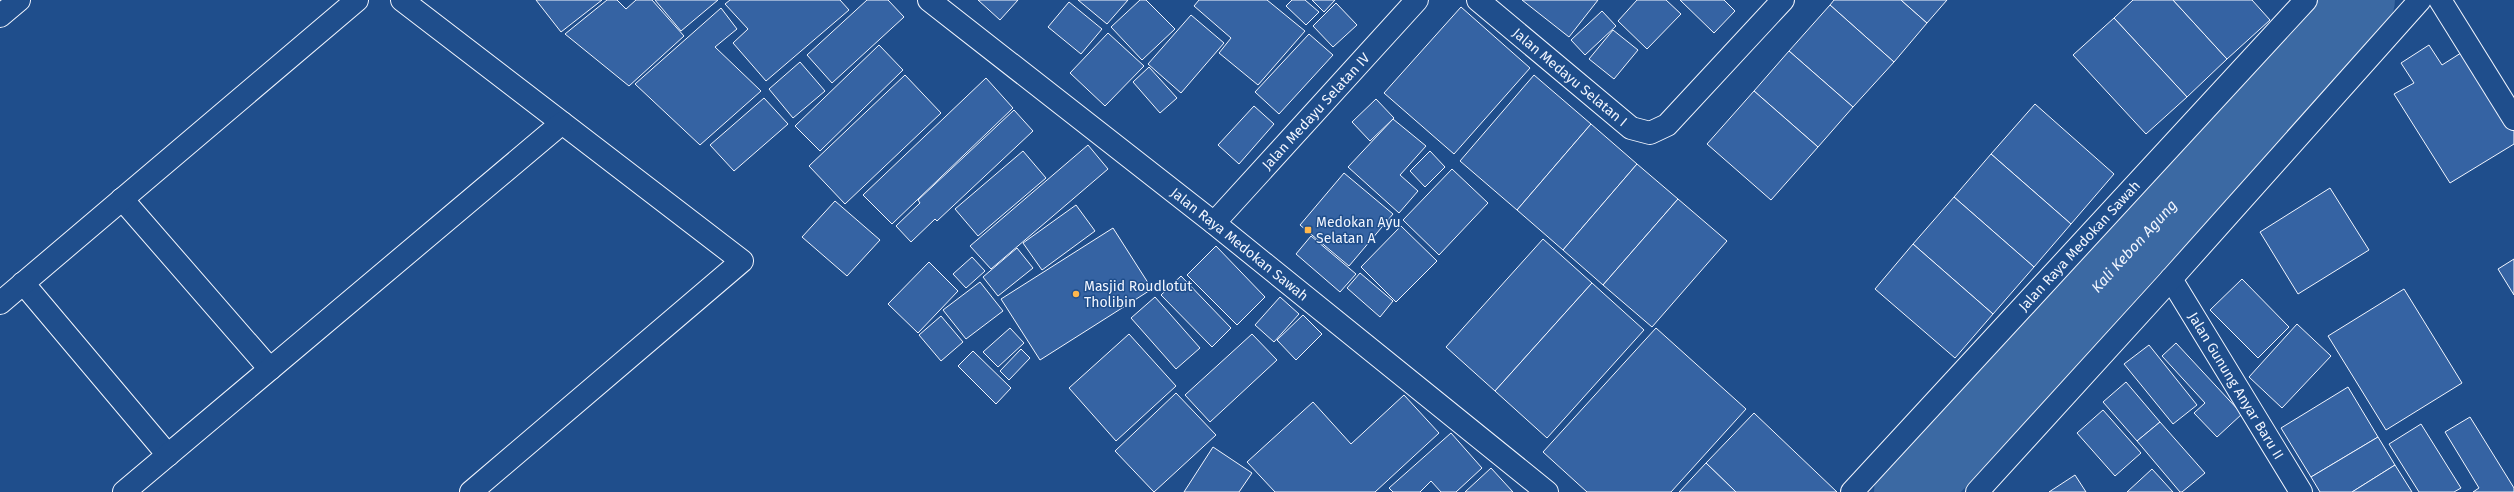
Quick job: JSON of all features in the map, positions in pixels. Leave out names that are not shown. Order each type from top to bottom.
[{"type":"street","points":[[0,16],[19,0]]},
{"type":"street","points":[[0,303],[357,0]]},
{"type":"street","points":[[402,0],[742,261],[471,492]]},
{"type":"street","name":"Jalan Raya Medokan Sawah","points":[[929,0],[1214,223],[1547,492]]},
{"type":"street","name":"Jalan Medayu Selatan IV","points":[[1214,223],[1417,0]]},
{"type":"street","name":"Jalan Medayu Selatan I","points":[[1478,0],[1631,128],[1650,132],[1667,125],[1783,0]]},
{"type":"street","name":"Jalan Raya Medokan Sawah","points":[[1852,492],[2306,0]]},
{"type":"street","points":[[1980,491],[2420,0]]},
{"type":"street","points":[[2440,0],[2514,119]]},
{"type":"street","points":[[124,492],[562,123]]},
{"type":"street","points":[[122,199],[270,369]]},
{"type":"street","name":"Jalan Gunung Anyar Baru II","points":[[2171,279],[2301,492]]},
{"type":"street","points":[[23,283],[168,455]]},
{"type":"building","points":[[536,0],[602,0],[561,32]]},
{"type":"building","points":[[607,0],[617,0],[626,9],[636,0],[652,0],[684,36],[629,86],[565,34]]},
{"type":"building","points":[[655,0],[718,0],[681,31]]},
{"type":"building","points":[[730,0],[840,0],[849,10],[766,81],[733,43],[748,29],[725,4]]},
{"type":"building","points":[[867,0],[888,0],[904,17],[832,83],[807,55]]},
{"type":"building","points":[[978,0],[1018,0],[1000,20]]},
{"type":"building","points":[[1078,0],[1128,0],[1107,24]]},
{"type":"building","points":[[1140,0],[1146,0],[1175,29],[1142,60],[1111,27]]},
{"type":"building","points":[[1199,0],[1267,0],[1305,31],[1258,85],[1219,53],[1231,38],[1194,6]]},
{"type":"building","points":[[1292,0],[1305,0],[1319,12],[1306,25],[1286,6]]},
{"type":"building","points":[[1312,0],[1335,0],[1324,12]]},
{"type":"building","points":[[1522,0],[1598,0],[1569,37]]},
{"type":"building","points":[[1637,0],[1666,0],[1681,14],[1647,49],[1618,21]]},
{"type":"building","points":[[1680,0],[1724,0],[1735,11],[1714,33]]},
{"type":"building","points":[[1834,0],[1901,0],[1927,23],[1894,62],[1830,5]]},
{"type":"building","points":[[1901,0],[1947,0],[1927,23]]},
{"type":"building","points":[[2133,0],[2173,0],[2227,59],[2187,97],[2114,18]]},
{"type":"building","points":[[2173,0],[2252,0],[2270,20],[2227,59]]},
{"type":"building","points":[[1069,2],[1102,29],[1081,54],[1048,27]]},
{"type":"building","points":[[1336,3],[1357,25],[1333,47],[1313,26]]},
{"type":"building","points":[[1830,5],[1894,62],[1853,107],[1789,51]]},
{"type":"building","points":[[1461,7],[1530,68],[1454,154],[1384,93]]},
{"type":"building","points":[[721,8],[737,29],[715,47],[761,91],[700,145],[635,84]]},
{"type":"building","points":[[1602,11],[1616,26],[1585,55],[1571,40]]},
{"type":"building","points":[[1191,15],[1224,43],[1181,93],[1148,64]]},
{"type":"building","points":[[2114,18],[2187,97],[2146,134],[2073,55]]},
{"type":"building","points":[[1613,30],[1638,50],[1614,79],[1589,59]]},
{"type":"building","points":[[1108,33],[1144,66],[1105,106],[1070,73]]},
{"type":"building","points":[[1309,34],[1333,55],[1279,114],[1255,92]]},
{"type":"building","points":[[879,45],[903,70],[820,151],[795,126]]},
{"type":"building","points":[[2429,45],[2442,65],[2464,51],[2514,131],[2514,144],[2450,183],[2394,94],[2414,83],[2401,63]]},
{"type":"building","points":[[1789,51],[1853,107],[1818,147],[1754,91]]},
{"type":"building","points":[[800,62],[825,91],[793,118],[769,89]]},
{"type":"building","points":[[1149,67],[1177,98],[1160,113],[1133,82]]},
{"type":"building","points":[[905,75],[941,113],[845,204],[809,166]]},
{"type":"building","points":[[1534,75],[1591,124],[1517,210],[1460,161]]},
{"type":"building","points":[[986,78],[1013,108],[892,224],[863,195]]},
{"type":"building","points":[[1754,91],[1818,147],[1771,200],[1707,144]]},
{"type":"building","points":[[764,98],[788,124],[734,171],[710,145]]},
{"type":"building","points":[[1376,99],[1394,118],[1370,141],[1352,122]]},
{"type":"building","points":[[2035,104],[2114,174],[2071,224],[1991,154]]},
{"type":"building","points":[[1254,106],[1274,124],[1239,164],[1218,145]]},
{"type":"building","points":[[1014,110],[1033,131],[937,221],[935,219],[911,242],[896,226],[920,203],[918,200]]},
{"type":"building","points":[[1393,119],[1426,146],[1400,175],[1418,191],[1399,213],[1348,167]]},
{"type":"building","points":[[1591,124],[1637,164],[1563,250],[1517,210]]},
{"type":"building","points":[[1088,145],[1108,169],[991,269],[970,246]]},
{"type":"building","points":[[1023,151],[1046,178],[978,236],[955,209]]},
{"type":"building","points":[[1430,151],[1445,167],[1425,187],[1410,171]]},
{"type":"building","points":[[1991,154],[2071,224],[2034,267],[1954,197]]},
{"type":"building","points":[[1637,164],[1678,199],[1603,285],[1563,250]]},
{"type":"building","points":[[1452,169],[1488,203],[1439,255],[1403,220]]},
{"type":"building","points":[[1344,173],[1393,214],[1349,266],[1300,225]]},
{"type":"building","points":[[2330,188],[2369,250],[2298,294],[2260,232]]},
{"type":"building","points":[[1954,197],[2034,267],[1993,314],[1913,244]]},
{"type":"building","points":[[1678,199],[1727,241],[1652,327],[1603,285]]},
{"type":"building","points":[[835,201],[880,240],[847,276],[802,237]]},
{"type":"building","points":[[1076,205],[1095,231],[1042,270],[1023,243]]},
{"type":"building","points":[[1401,226],[1437,261],[1396,302],[1361,267]]},
{"type":"building","name":"Masjid Roudlotut Tholibin","points":[[1113,228],[1152,289],[1040,360],[1001,299]]},
{"type":"building","points":[[1311,236],[1356,274],[1340,292],[1296,254]]},
{"type":"building","points":[[1543,239],[1592,283],[1495,391],[1446,347]]},
{"type":"building","points":[[1913,244],[1993,314],[1955,358],[1875,289]]},
{"type":"building","points":[[1216,246],[1265,297],[1237,325],[1187,275]]},
{"type":"building","points":[[1017,248],[1033,268],[998,296],[983,277]]},
{"type":"building","points":[[972,257],[985,271],[966,288],[953,274]]},
{"type":"building","points":[[2514,259],[2514,295],[2498,269]]},
{"type":"building","points":[[929,262],[958,291],[918,333],[888,304]]},
{"type":"building","points":[[1360,273],[1393,301],[1380,317],[1347,288]]},
{"type":"building","points":[[1181,276],[1231,328],[1212,347],[1161,295]]},
{"type":"building","points":[[2242,279],[2289,327],[2258,358],[2210,310]]},
{"type":"building","points":[[980,282],[1003,311],[966,339],[943,310]]},
{"type":"building","points":[[1592,283],[1644,330],[1547,438],[1495,391]]},
{"type":"building","points":[[2404,289],[2462,383],[2386,430],[2328,336]]},
{"type":"building","points":[[1155,297],[1200,348],[1176,369],[1131,318]]},
{"type":"building","points":[[1280,297],[1299,314],[1274,342],[1255,325]]},
{"type":"building","points":[[1303,315],[1322,334],[1296,360],[1277,340]]},
{"type":"building","points":[[941,316],[963,342],[941,361],[919,335]]},
{"type":"building","points":[[2297,324],[2331,356],[2282,408],[2249,377]]},
{"type":"building","points":[[1010,328],[1024,343],[998,367],[983,352]]},
{"type":"building","points":[[1656,328],[1746,409],[1671,492],[1587,492],[1543,452]]},
{"type":"building","points":[[1129,334],[1176,386],[1116,441],[1069,388]]},
{"type":"building","points":[[1252,334],[1277,360],[1210,422],[1185,395]]},
{"type":"building","points":[[2176,343],[2242,414],[2217,437],[2194,413],[2205,403],[2162,356]]},
{"type":"building","points":[[2149,345],[2197,405],[2173,424],[2124,364]]},
{"type":"building","points":[[1021,349],[1030,358],[1009,380],[1000,371]]},
{"type":"building","points":[[973,351],[1011,388],[996,404],[958,366]]},
{"type":"building","points":[[2126,382],[2160,422],[2137,441],[2103,402]]},
{"type":"building","points":[[2348,387],[2378,437],[2311,477],[2281,428]]},
{"type":"building","points":[[1176,393],[1216,435],[1154,492],[1115,451]]},
{"type":"building","points":[[1404,395],[1439,433],[1375,492],[1275,492],[1247,462],[1313,402],[1351,444]]},
{"type":"building","points":[[2103,410],[2141,453],[2115,476],[2077,433]]},
{"type":"building","points":[[1754,413],[1837,492],[1736,492],[1706,463]]},
{"type":"building","points":[[2470,417],[2514,488],[2514,492],[2473,492],[2479,488],[2445,432]]},
{"type":"building","points":[[2160,422],[2205,473],[2182,492],[2180,492],[2137,441]]},
{"type":"building","points":[[2421,424],[2461,488],[2454,492],[2419,492],[2389,444]]},
{"type":"building","points":[[1451,433],[1482,468],[1456,492],[1441,492],[1431,481],[1420,492],[1393,492],[1389,488]]},
{"type":"building","points":[[2378,437],[2395,465],[2352,492],[2320,492],[2311,477]]},
{"type":"building","points":[[1213,447],[1252,473],[1239,492],[1184,492]]},
{"type":"building","points":[[1706,463],[1736,492],[1679,492]]},
{"type":"building","points":[[2395,465],[2412,492],[2352,492]]},
{"type":"building","points":[[1491,468],[1513,492],[1465,492]]},
{"type":"building","points":[[2152,469],[2173,492],[2127,492]]},
{"type":"building","points":[[2075,475],[2086,492],[2049,492]]},
{"type":"waterway","name":"Kali Kebon Agung","points":[[1911,492],[2358,0]]},
{"type":"place","name":"Medokan Ayu Selatan A","points":[[1308,230]]},
{"type":"place","name":"Masjid Roudlotut Tholibin","points":[[1076,294]]}]
